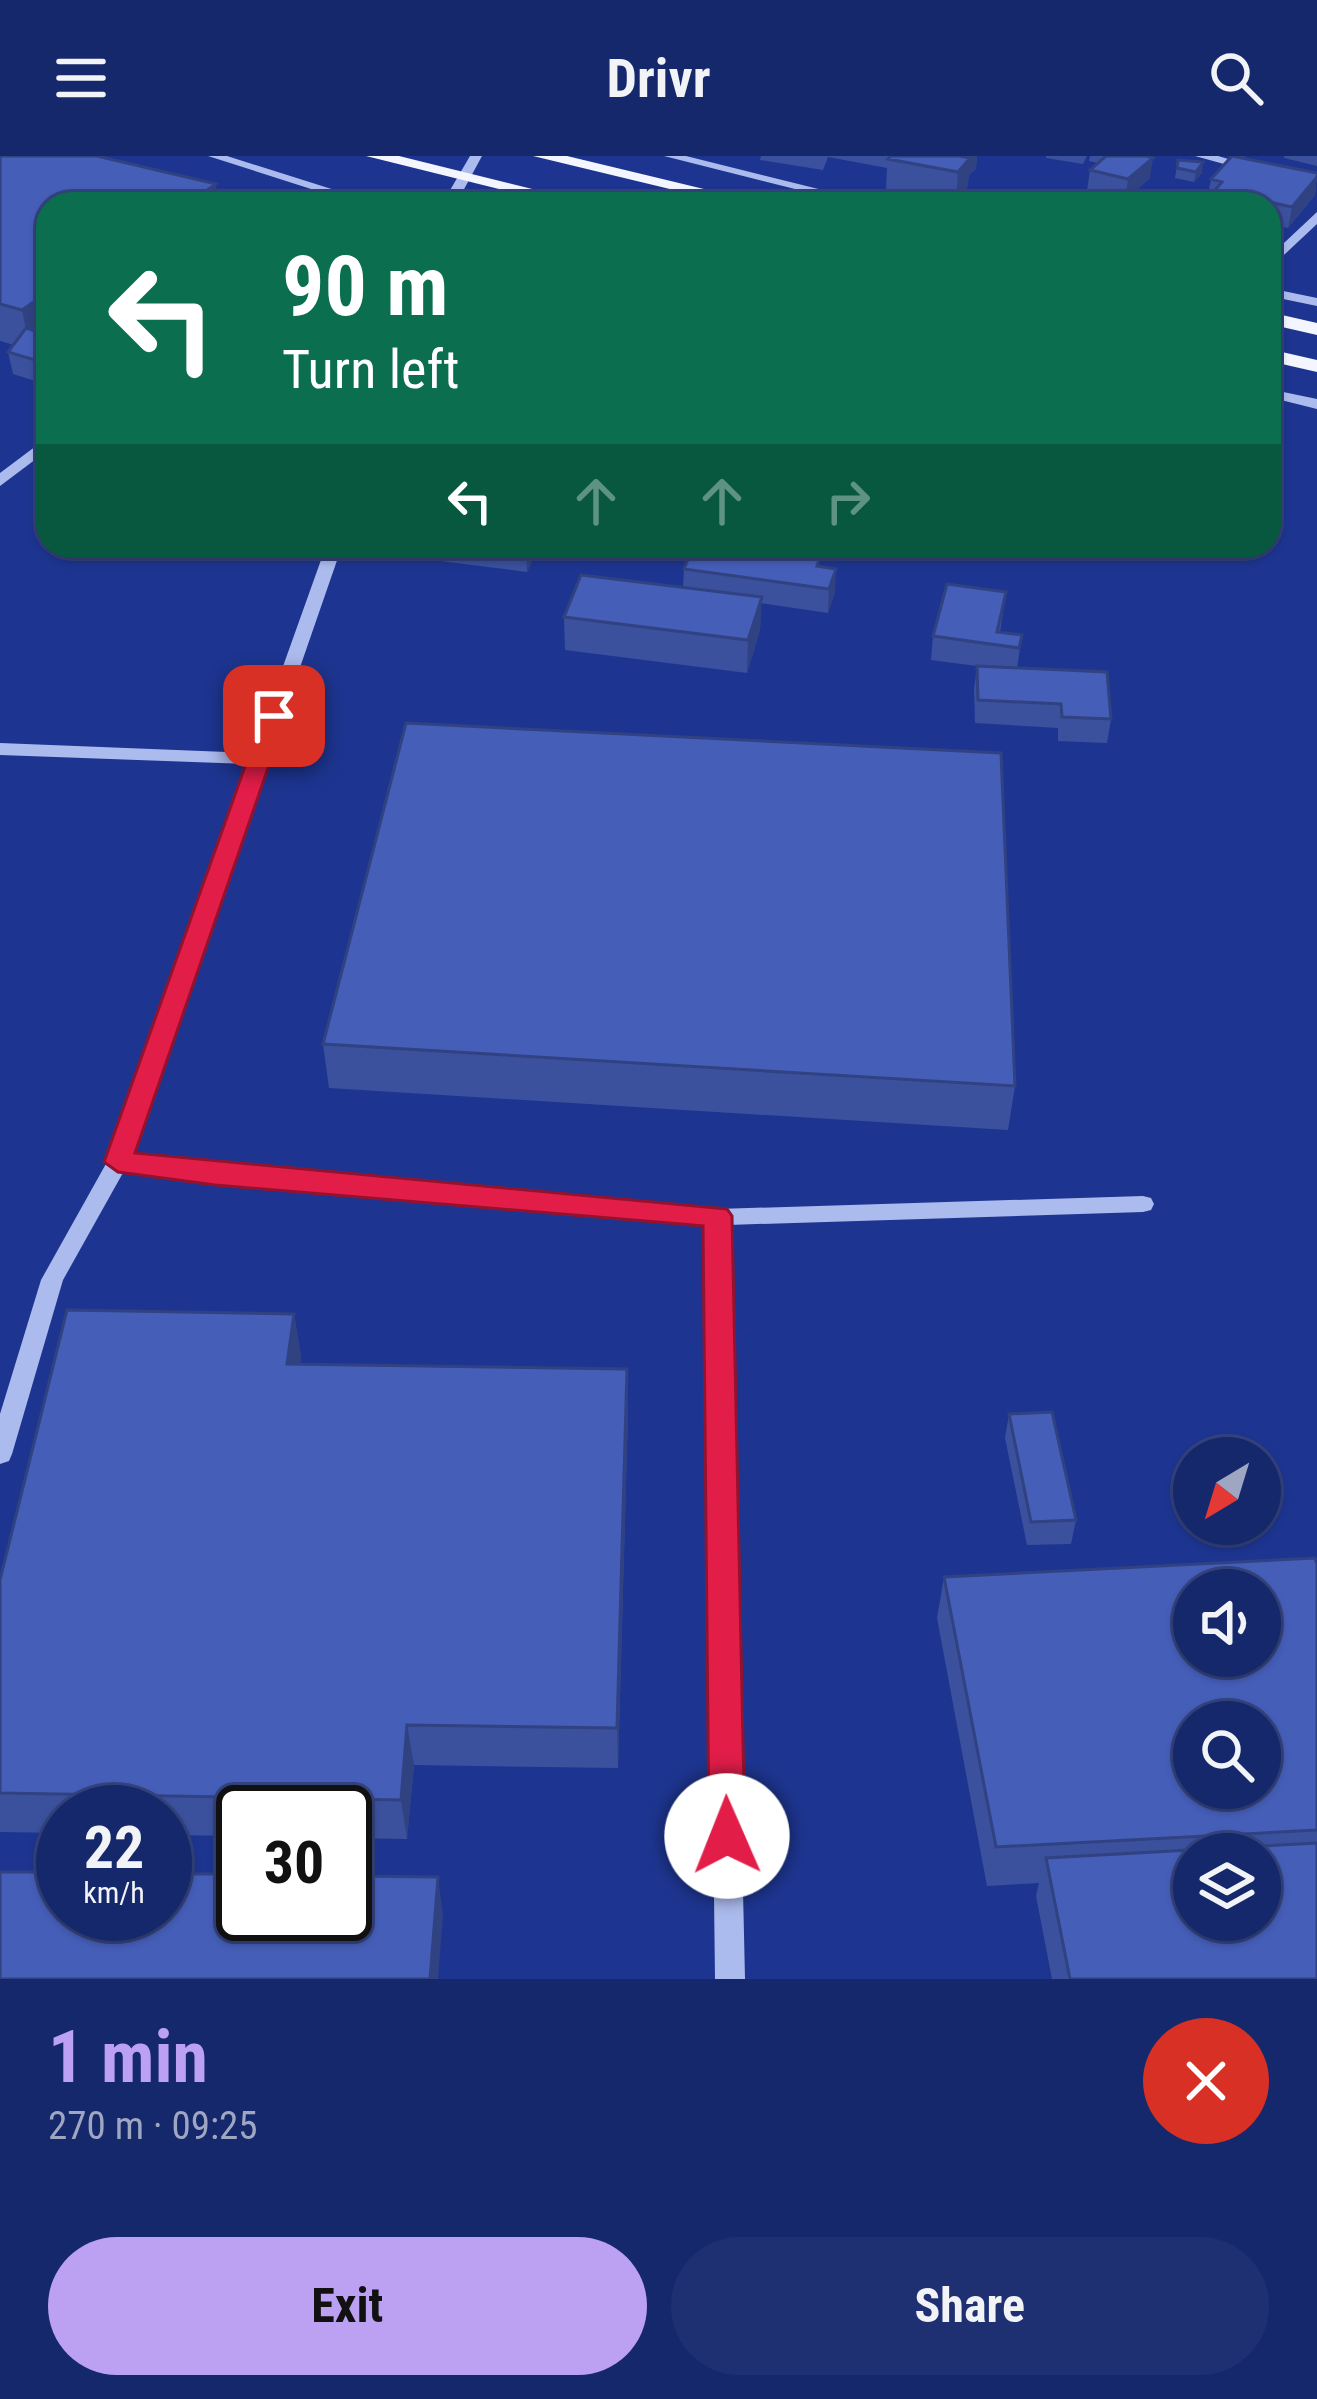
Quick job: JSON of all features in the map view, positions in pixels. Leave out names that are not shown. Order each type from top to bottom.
[{"type":"main road","points":[[375,156],[529,192]]},
{"type":"main road","points":[[542,156],[704,192]]},
{"type":"main road","points":[[1281,321],[1317,329]]},
{"type":"main road","points":[[1281,358],[1317,366]]},
{"type":"street","points":[[214,156],[332,192]]},
{"type":"street","points":[[456,192],[476,156]]},
{"type":"street","points":[[670,156],[822,192]]},
{"type":"street","points":[[1201,156],[1270,172]]},
{"type":"street","points":[[1281,253],[1317,217]]},
{"type":"street","points":[[1281,294],[1317,302]]},
{"type":"street","points":[[1281,396],[1317,404]]},
{"type":"street","points":[[0,481],[36,452]]},
{"type":"street","points":[[0,1454],[52,1280],[118,1162],[330,558]]},
{"type":"street","points":[[0,749],[260,759]]},
{"type":"street","points":[[118,1162],[717,1216],[1143,1204]]},
{"type":"street","points":[[717,1216],[730,1979]]},
{"type":"building","points":[[0,156],[97,156],[216,184],[204,192],[36,192],[36,300],[22,310],[0,304]]},
{"type":"building","points":[[1106,156],[1153,158],[1128,179],[1090,170]]},
{"type":"building","points":[[1232,156],[1317,173],[1292,207],[1281,205],[1281,192],[1224,192],[1215,190],[1222,182],[1211,179]]},
{"type":"building","points":[[970,158],[958,172],[888,159]]},
{"type":"building","points":[[1178,160],[1203,162],[1196,172],[1177,168]]},
{"type":"building","points":[[26,328],[36,331],[36,360],[8,352]]},
{"type":"building","points":[[688,558],[820,558],[817,566],[836,569],[829,589],[684,569]]},
{"type":"building","points":[[581,575],[762,597],[748,640],[564,617]]},
{"type":"building","points":[[947,584],[1006,592],[997,632],[1022,635],[1019,648],[933,636]]},
{"type":"building","points":[[977,666],[1107,672],[1111,719],[1062,717],[1061,704],[978,700]]},
{"type":"building","points":[[406,723],[1001,753],[1015,1086],[323,1044]]},
{"type":"building","points":[[67,1310],[294,1314],[287,1364],[627,1369],[617,1728],[407,1725],[401,1800],[372,1799],[372,1785],[216,1785],[216,1797],[192,1796],[192,1785],[36,1785],[36,1794],[0,1793],[0,1580]]},
{"type":"building","points":[[1052,1412],[1076,1520],[1031,1522],[1009,1414]]},
{"type":"building","points":[[1315,1558],[1317,1830],[1173,1833],[1173,1838],[996,1847],[944,1577]]},
{"type":"building","points":[[1317,1843],[1317,1979],[1070,1979],[1046,1858],[1173,1851],[1173,1941],[1281,1941],[1281,1845]]},
{"type":"building","points":[[0,1872],[36,1872],[36,1941],[192,1941],[192,1874],[216,1874],[216,1941],[372,1941],[372,1876],[438,1877],[430,1979],[0,1979]]},
{"type":"route","points":[[274,716],[118,1162],[717,1216],[727,1836]]}]
